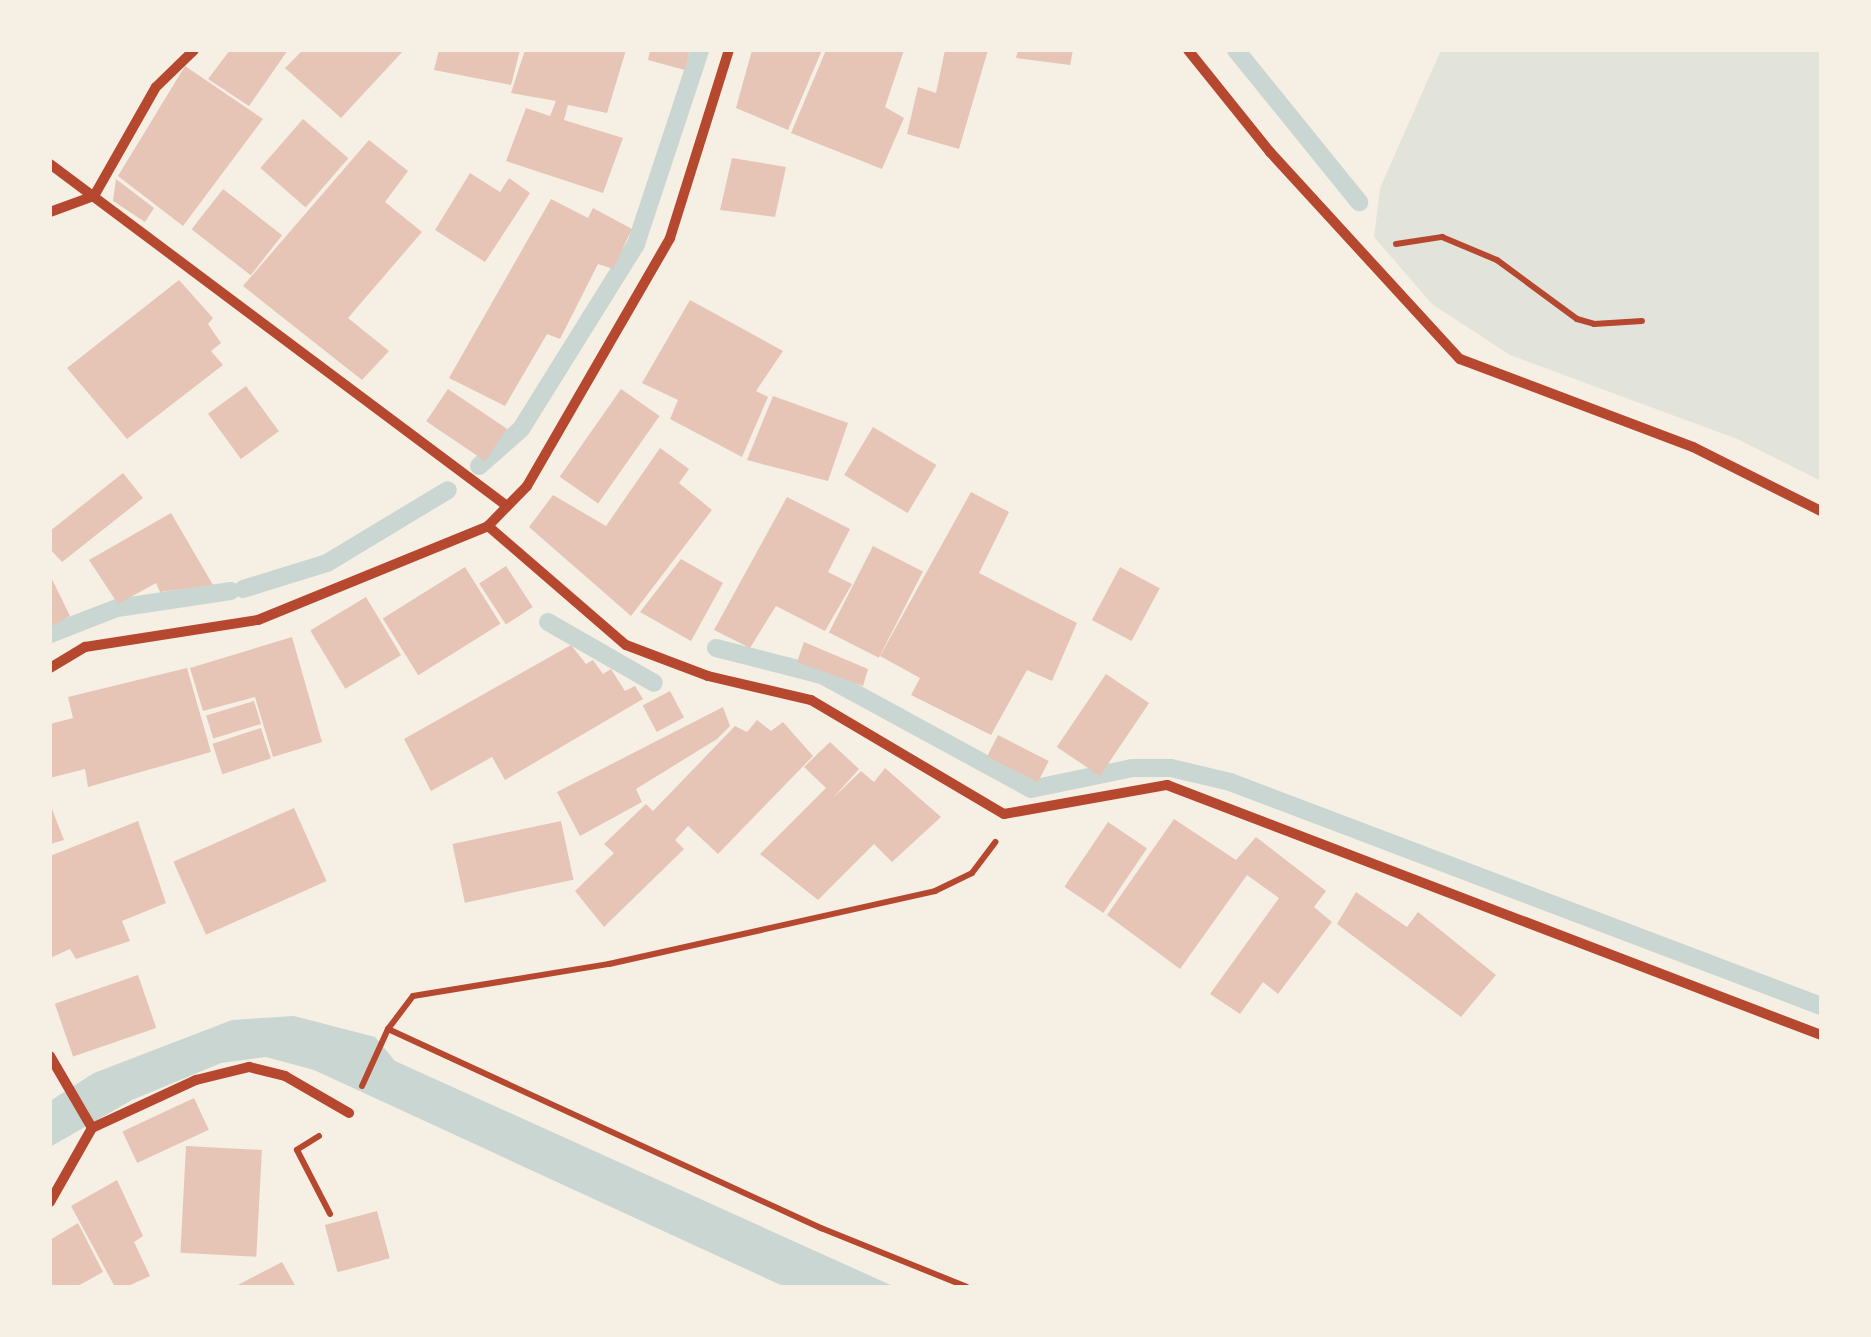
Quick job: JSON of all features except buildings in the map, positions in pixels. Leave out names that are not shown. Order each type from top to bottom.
[{"type":"street","points":[[50,212],[94,196],[156,88],[194,50]]},
{"type":"street","points":[[50,668],[86,647],[172,628],[258,620],[488,526],[527,486],[670,238],[729,50]]},
{"type":"street","points":[[1188,50],[1362,255],[1460,359],[1692,447],[1821,511]]},
{"type":"street","points":[[50,164],[507,506]]},
{"type":"street","points":[[488,526],[626,645],[708,676],[811,700],[1004,814],[1167,785],[1821,1034]]},
{"type":"street","points":[[50,1056],[92,1128]]},
{"type":"street","points":[[50,1202],[92,1128],[196,1080],[250,1067],[286,1076],[349,1112]]},
{"type":"path","points":[[1362,255],[1442,236],[1497,260],[1576,319],[1594,324],[1642,321]]},
{"type":"path","points":[[330,1214],[297,1150],[349,1112],[388,1029],[413,996],[446,986],[609,964],[936,891],[972,873],[992,852],[1004,814]]},
{"type":"path","points":[[388,1029],[821,1228],[966,1287]]},
{"type":"shaded area","points":[[1441,50],[1821,50],[1821,481],[1737,439],[1510,355],[1432,304],[1374,237],[1380,188]]},
{"type":"shaded area","points":[[294,1016],[375,1037],[395,1061],[895,1287],[785,1287],[314,1070],[266,1057],[221,1063],[132,1100],[50,1147],[50,1101],[94,1073],[232,1020]]},
{"type":"waterway","points":[[479,466],[521,429],[636,244],[700,50]]},
{"type":"waterway","points":[[1236,50],[1359,202]]},
{"type":"waterway","points":[[243,589],[327,563],[448,490]]},
{"type":"waterway","points":[[50,634],[117,608],[231,591]]},
{"type":"waterway","points":[[548,622],[654,683]]},
{"type":"waterway","points":[[716,648],[822,675],[1031,789],[1132,768],[1171,768],[1230,782],[1821,1006]]}]
